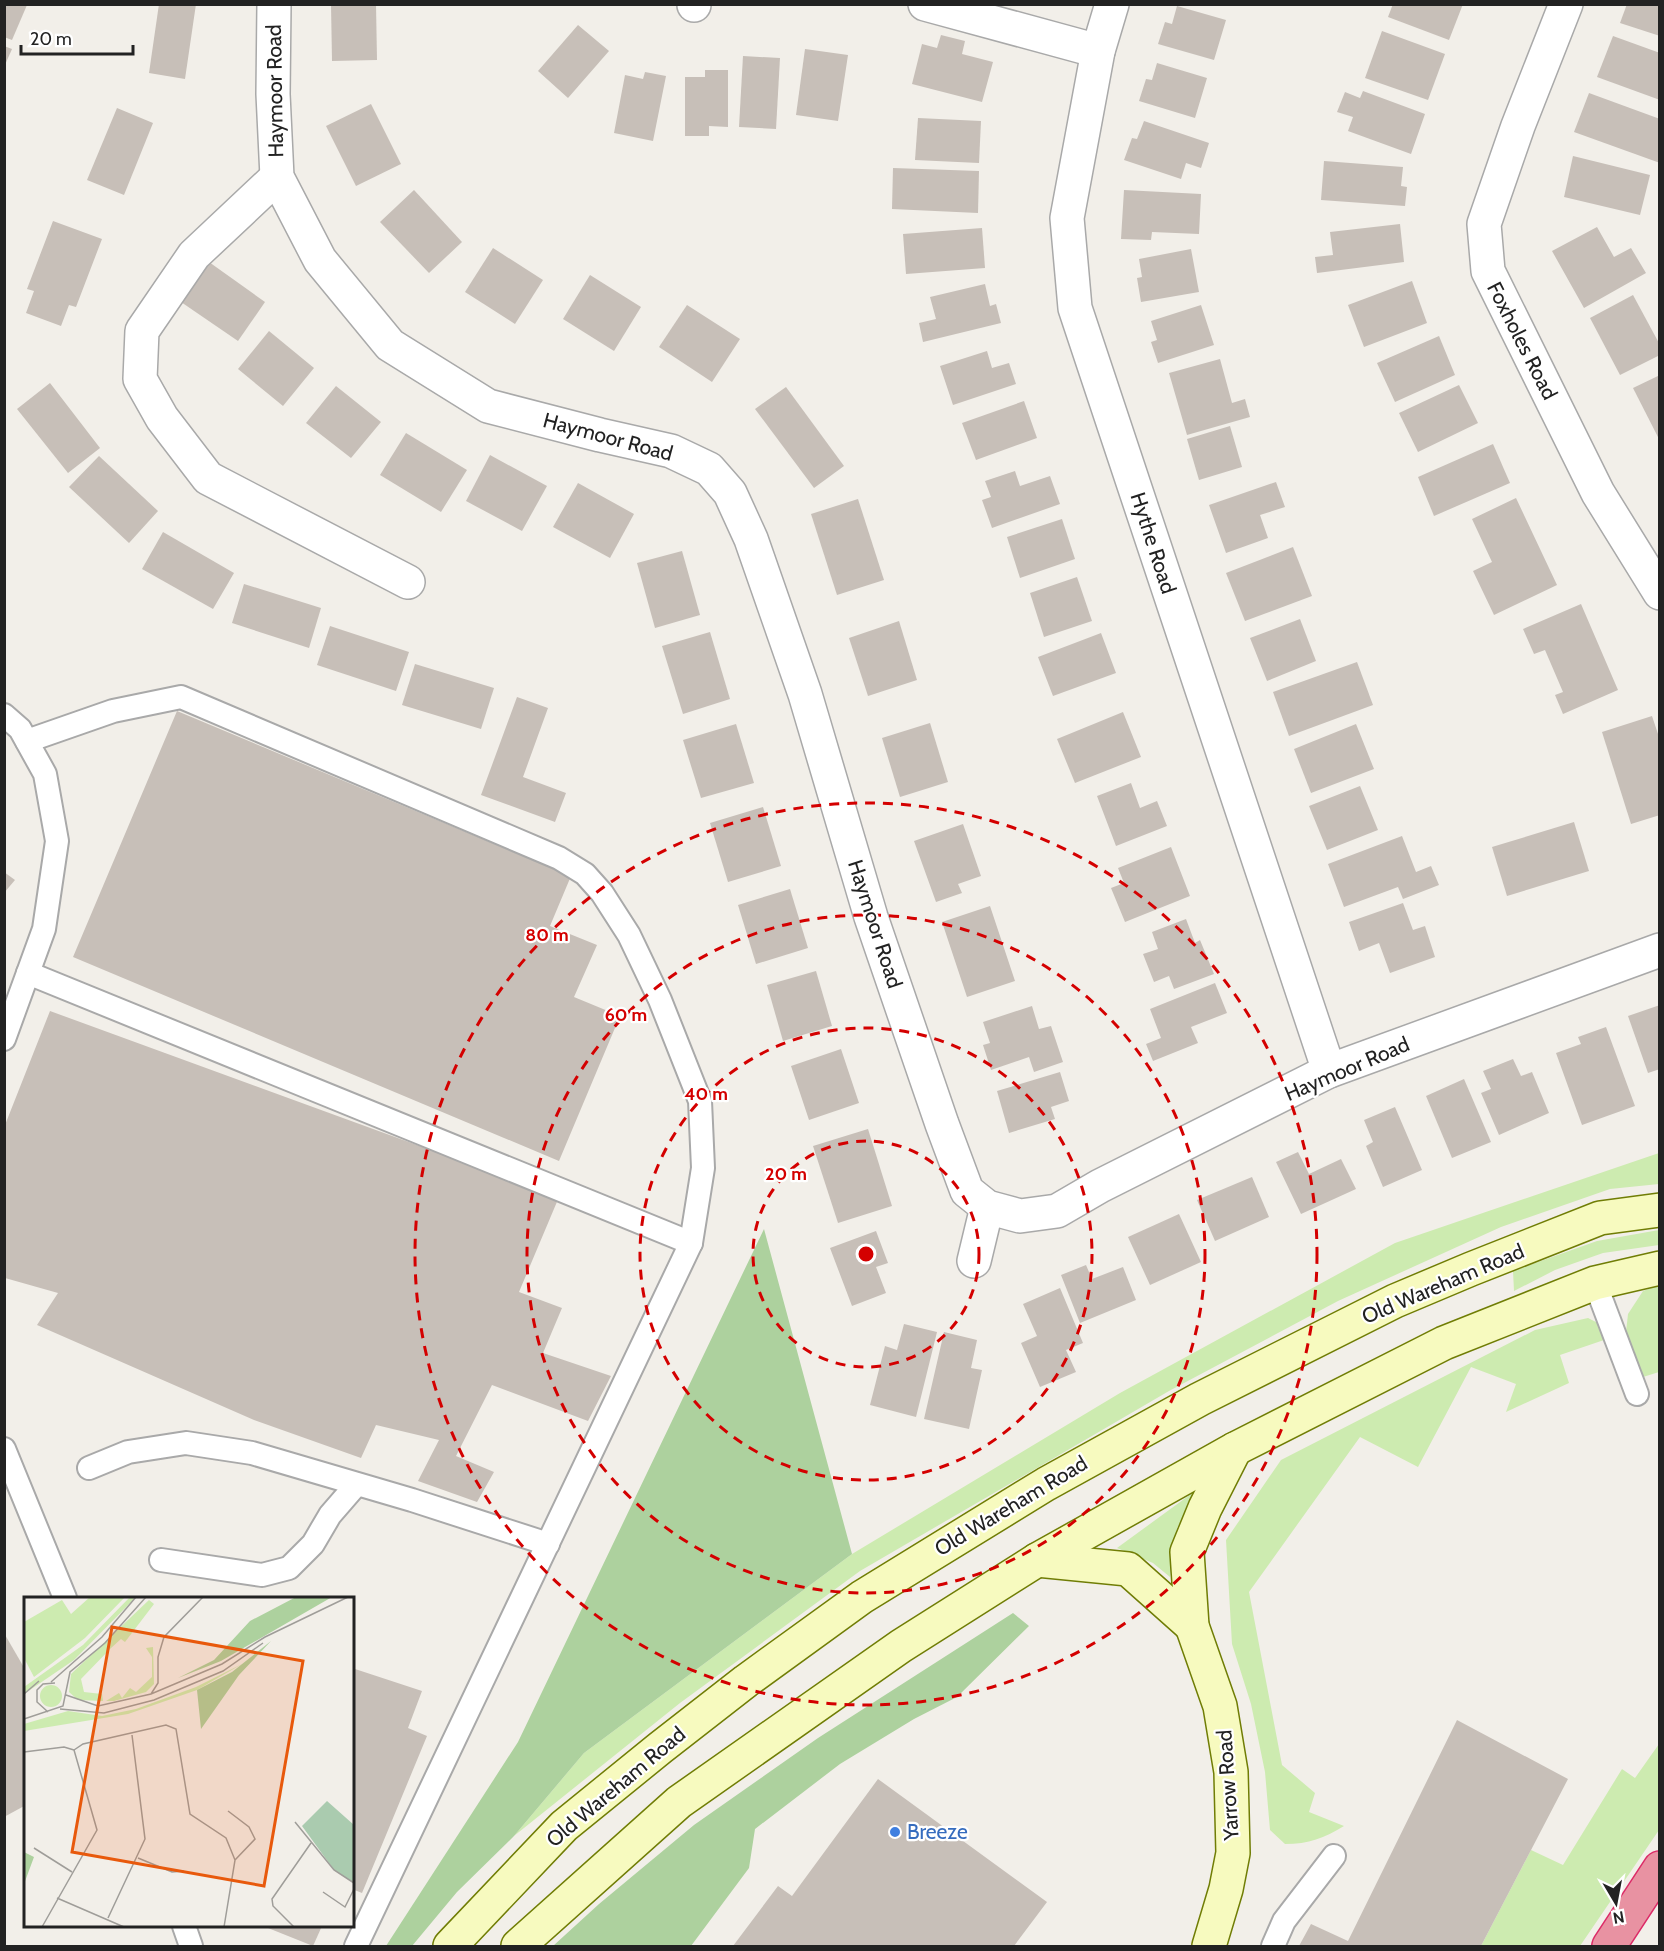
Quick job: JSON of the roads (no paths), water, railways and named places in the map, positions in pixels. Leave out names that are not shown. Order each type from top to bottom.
[{"type":"highway","points":[[1609,1947],[1659,1868]]},
{"type":"street","name":"Haymoor Road","points":[[274,4],[273,94],[278,177],[320,260],[390,345],[488,405],[671,451],[709,469],[730,493],[752,539],[805,694],[872,917],[942,1124],[967,1191],[987,1207],[1020,1216],[1057,1211],[1100,1186],[1329,1071],[1659,950]]},
{"type":"street","points":[[925,4],[1098,51]]},
{"type":"street","name":"Hythe Road","points":[[1112,4],[1098,51],[1067,218],[1075,308],[1329,1071]]},
{"type":"street","name":"Foxholes Road","points":[[1566,4],[1518,126],[1484,224],[1488,271],[1598,493],[1659,593]]},
{"type":"street","name":"Haymoor Road","points":[[278,177],[194,255],[142,331],[140,379],[162,418],[208,478],[408,582]]},
{"type":"street","points":[[974,1261],[987,1207]]},
{"type":"street","name":"Old Wareham Road","points":[[450,1947],[564,1826],[746,1681],[862,1597],[1046,1484],[1200,1399],[1395,1301],[1600,1218],[1659,1209]]},
{"type":"street","points":[[518,1947],[679,1802],[901,1646],[1037,1560],[1235,1449],[1444,1343],[1595,1283],[1659,1268]]},
{"type":"street","name":"Yarrow Road","points":[[1209,1947],[1226,1889],[1233,1853],[1231,1773],[1220,1706],[1191,1626],[1187,1552],[1205,1508],[1235,1449]]},
{"type":"street","name":"Yarrow Road","points":[[1037,1560],[1128,1569],[1191,1626]]},
{"type":"lane","points":[[27,741],[113,711],[181,697],[548,853],[585,874],[602,893],[629,935],[660,1000],[700,1101],[703,1168],[691,1243],[356,1947]]},
{"type":"lane","points":[[4,715],[21,729],[45,774],[57,841],[44,929],[4,1039]]},
{"type":"lane","points":[[28,973],[691,1243]]},
{"type":"lane","points":[[1595,1283],[1637,1394]]},
{"type":"lane","points":[[89,1468],[128,1452],[186,1443],[252,1453],[412,1500],[548,1544]]},
{"type":"lane","points":[[4,1449],[64,1597]]},
{"type":"lane","points":[[161,1560],[262,1575],[289,1568],[313,1544],[330,1515],[356,1485]]},
{"type":"lane","points":[[1273,1947],[1284,1921],[1334,1856]]},
{"type":"lane","points":[[184,1927],[191,1947]]},
{"type":"place","name":"Breeze","points":[[895,1832]]}]
